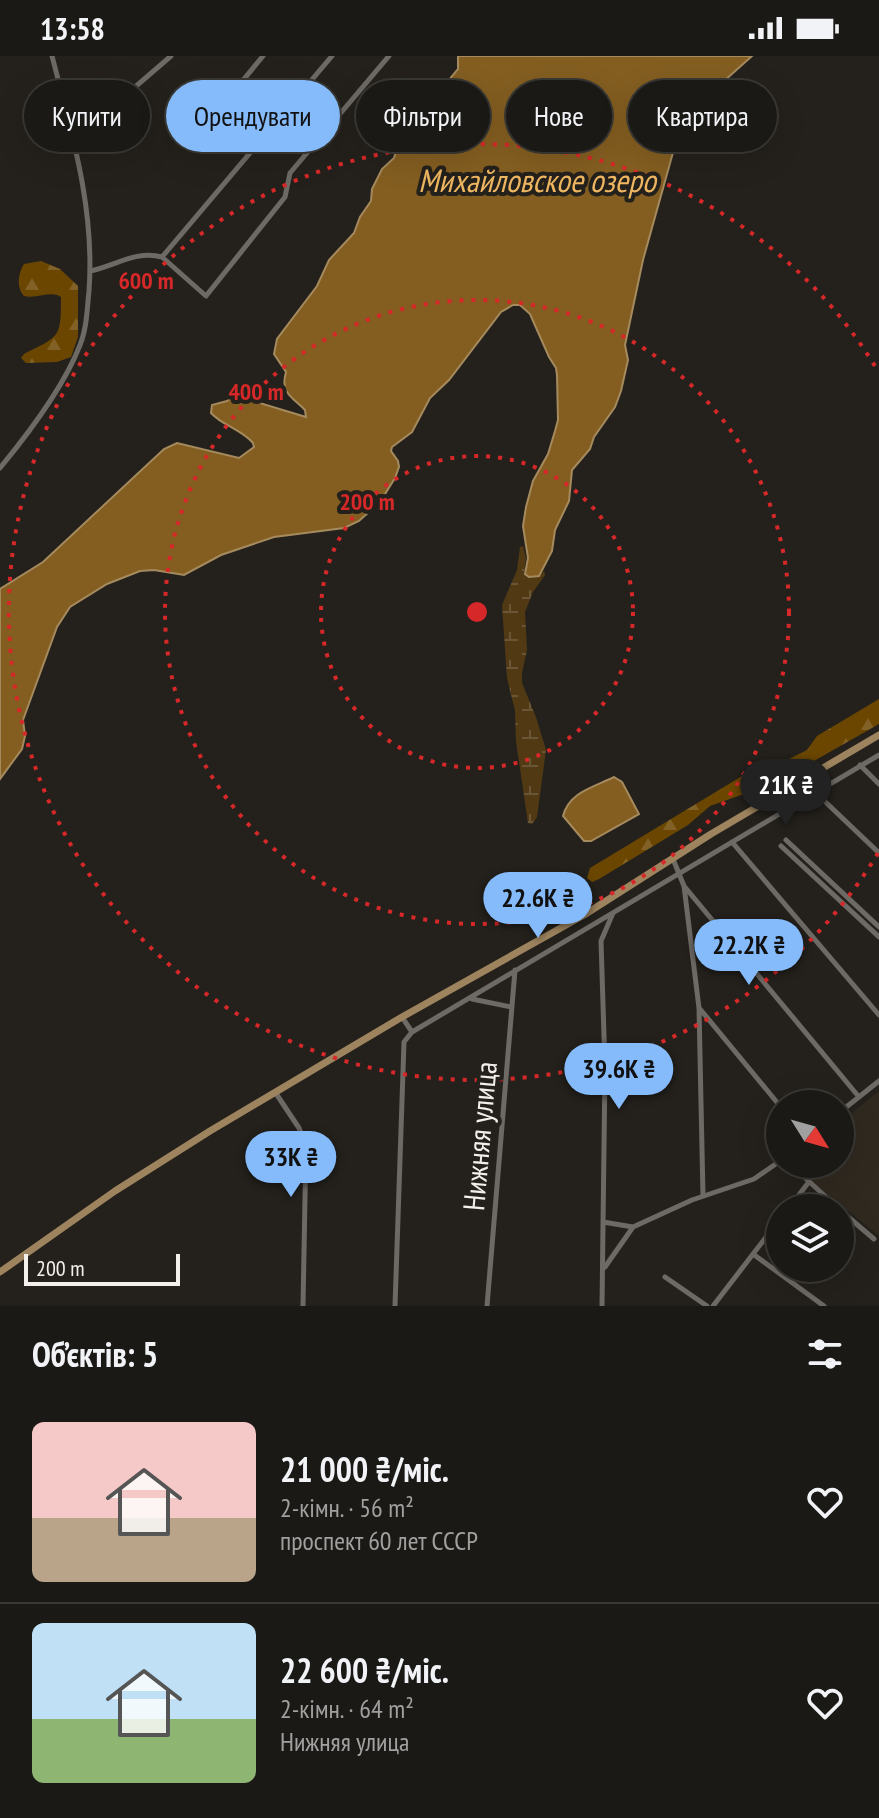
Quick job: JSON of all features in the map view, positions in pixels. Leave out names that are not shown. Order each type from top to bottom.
[{"type":"main road","points":[[0,1272],[155,1164],[402,1017],[584,915],[879,735]]},
{"type":"street","points":[[52,56],[58,80]]},
{"type":"street","points":[[143,80],[171,56]]},
{"type":"street","points":[[242,80],[263,56]]},
{"type":"street","points":[[311,80],[332,56]]},
{"type":"street","points":[[340,114],[389,56]]},
{"type":"street","points":[[0,468],[39,417],[80,345],[87,318],[90,271],[87,202],[77,152]]},
{"type":"street","points":[[162,257],[250,152]]},
{"type":"street","points":[[90,271],[140,255],[162,257],[206,296],[285,197],[290,173],[308,152]]},
{"type":"street","points":[[395,1306],[404,1042],[412,1032],[879,755]]},
{"type":"street","points":[[860,765],[879,784]]},
{"type":"street","points":[[806,778],[816,793],[879,853]]},
{"type":"street","points":[[786,840],[879,927]]},
{"type":"street","points":[[732,842],[879,1015]]},
{"type":"street","points":[[781,846],[879,937]]},
{"type":"street","points":[[796,860],[801,854]]},
{"type":"street","points":[[673,858],[684,886],[859,1097]]},
{"type":"street","points":[[684,886],[699,1008],[703,1196]]},
{"type":"street","points":[[840,902],[846,896]]},
{"type":"street","points":[[602,1306],[605,1067],[601,941],[614,911]]},
{"type":"street","name":"Нижняя улица","points":[[487,1306],[515,969]]},
{"type":"street","points":[[471,999],[511,1007]]},
{"type":"street","points":[[699,1008],[767,1090]]},
{"type":"street","points":[[402,1017],[412,1032]]},
{"type":"street","points":[[854,1101],[879,1081]]},
{"type":"street","points":[[275,1092],[306,1144],[303,1306]]},
{"type":"street","points":[[604,1269],[633,1227],[703,1196],[754,1179],[766,1171]]},
{"type":"street","points":[[803,1178],[821,1194]]},
{"type":"street","points":[[800,1194],[808,1183]]},
{"type":"street","points":[[603,1222],[633,1227]]},
{"type":"street","points":[[854,1222],[874,1239]]},
{"type":"street","points":[[665,1277],[710,1306],[766,1237]]},
{"type":"street","points":[[753,1254],[824,1306]]},
{"type":"shaded area","points":[[879,1091],[879,1236],[854,1216],[854,1194],[827,1194],[809,1178],[854,1178],[854,1111]]},
{"type":"green space","points":[[41,261],[60,269],[78,286],[78,337],[71,357],[57,362],[26,363],[21,358],[24,354],[52,339],[59,328],[61,297],[53,294],[24,296],[20,289],[19,276],[24,264]]},
{"type":"green space","points":[[523,546],[526,558],[524,574],[529,578],[539,576],[544,571],[545,575],[533,592],[525,612],[527,650],[522,683],[546,750],[537,817],[532,824],[528,823],[516,741],[515,711],[507,678],[502,605],[517,570],[520,547]]},
{"type":"green space","points":[[879,699],[879,724],[791,774],[710,806],[688,825],[599,879],[592,882],[587,878],[590,868],[757,767],[781,763],[807,750],[817,736]]},
{"type":"water","name":"Михайловское озеро","points":[[458,56],[752,56],[725,80],[628,80],[628,152],[673,152],[643,260],[625,345],[628,360],[621,391],[590,449],[572,470],[569,501],[555,530],[552,551],[539,576],[529,577],[525,574],[528,558],[523,526],[533,481],[548,454],[558,420],[557,375],[530,314],[520,305],[513,305],[501,312],[449,380],[430,398],[412,432],[392,447],[399,467],[395,478],[380,502],[359,521],[344,528],[274,537],[221,555],[184,575],[140,571],[107,584],[70,607],[57,627],[23,720],[25,736],[22,749],[0,779],[0,589],[43,562],[164,449],[177,443],[239,458],[254,447],[248,438],[211,413],[212,405],[233,396],[306,417],[305,410],[284,385],[286,372],[274,354],[277,339],[317,286],[329,260],[354,233],[371,201],[372,189],[382,169],[396,152],[490,152],[490,80],[449,80],[458,69]]},
{"type":"water","points":[[614,777],[622,782],[639,814],[591,841],[584,841],[563,816],[566,808],[583,791]]}]
